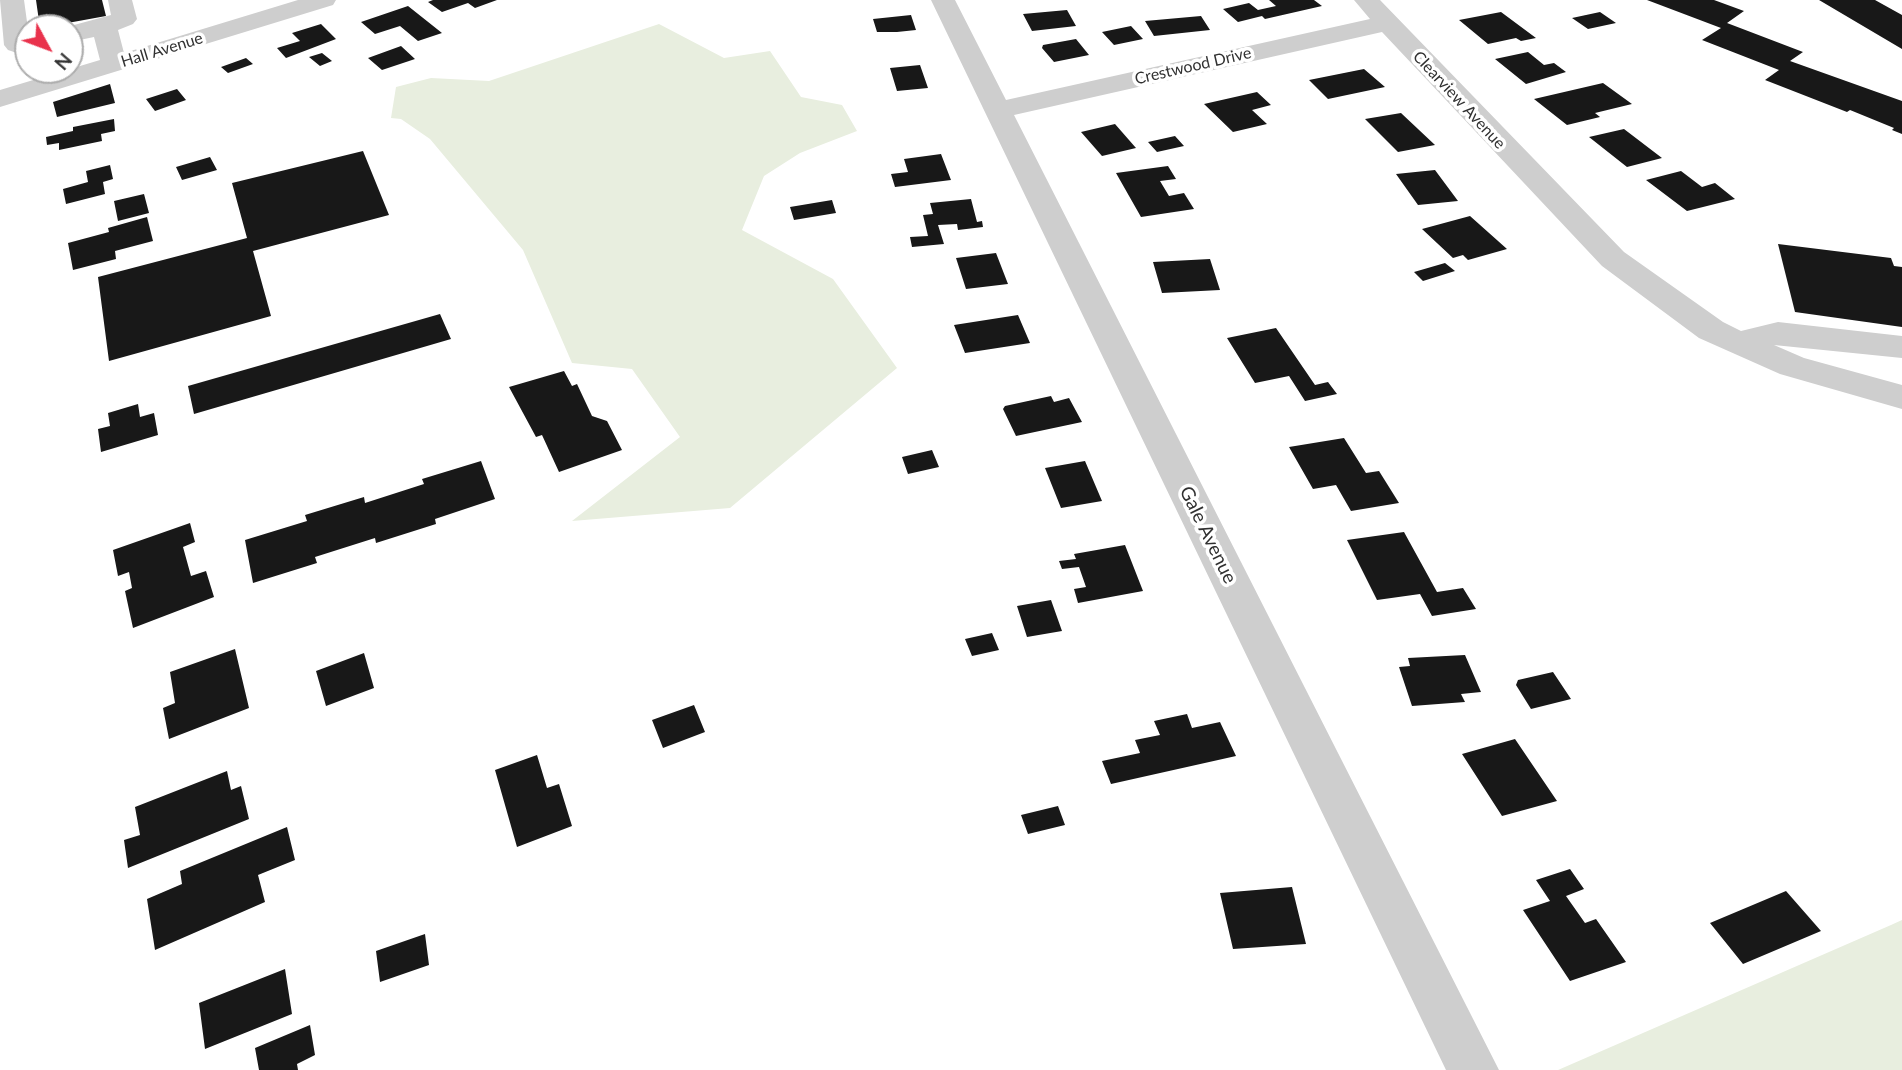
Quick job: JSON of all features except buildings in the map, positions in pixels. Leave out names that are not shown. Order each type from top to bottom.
[{"type":"street","points":[[12,0],[14,31]]},
{"type":"street","points":[[84,31],[124,19],[120,0]]},
{"type":"street","name":"Hall Avenue","points":[[0,99],[324,0]]},
{"type":"street","name":"Gale Avenue","points":[[943,0],[1473,1070]]},
{"type":"street","name":"Clearview Avenue","points":[[1366,0],[1613,259],[1711,330],[1792,366],[1902,397]]},
{"type":"street","name":"Crestwood Drive","points":[[998,110],[1387,23]]},
{"type":"street","points":[[104,27],[114,65]]},
{"type":"street","points":[[1739,342],[1778,333],[1902,347]]},
{"type":"green space","points":[[659,24],[724,58],[770,51],[801,97],[842,105],[857,131],[800,153],[764,176],[742,230],[833,279],[897,368],[730,508],[572,521],[680,437],[632,369],[572,363],[523,250],[430,139],[401,119],[391,118],[396,87],[431,78],[489,81]]},
{"type":"green space","points":[[1902,920],[1902,1070],[1558,1070],[1891,925]]}]
